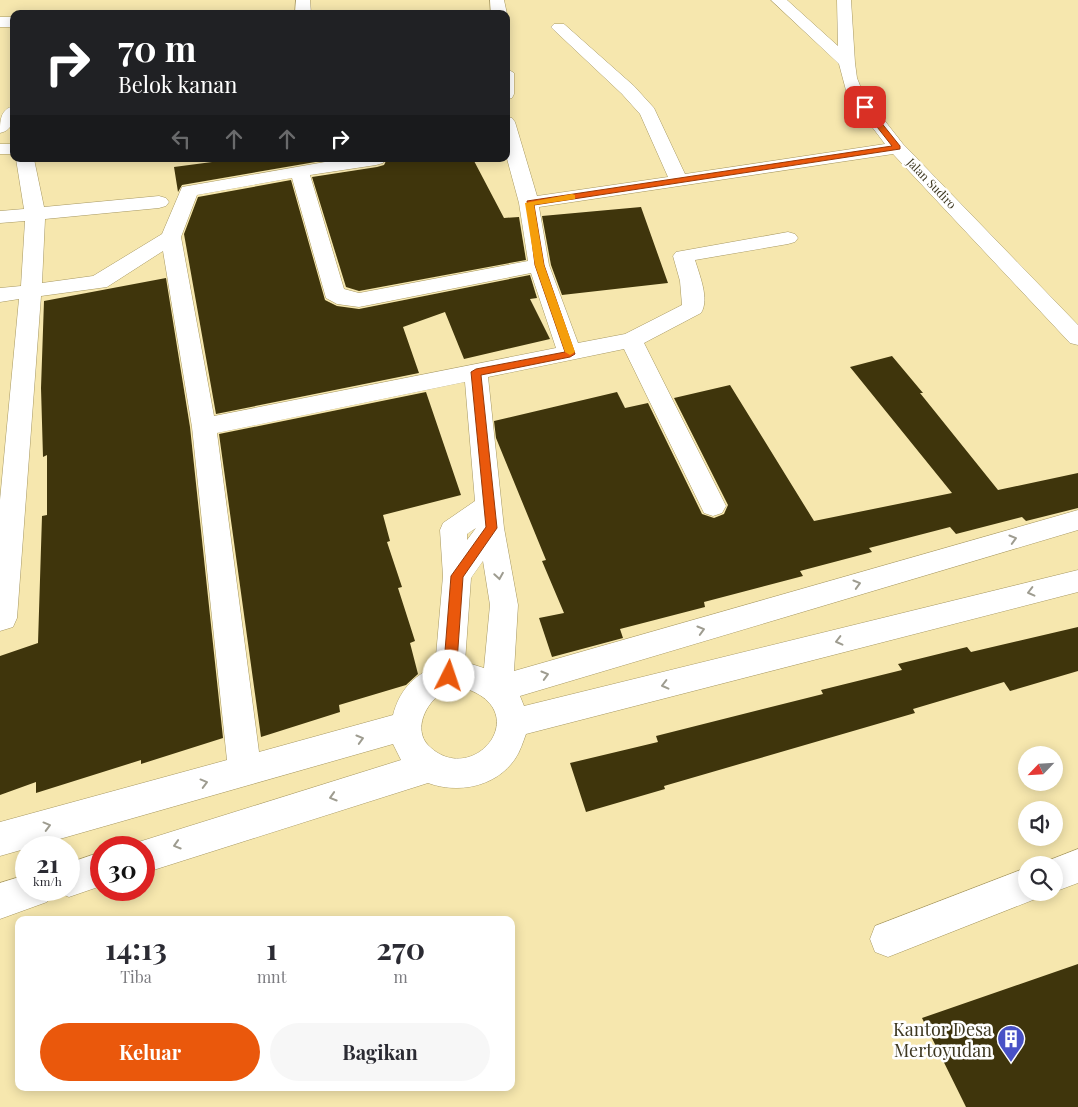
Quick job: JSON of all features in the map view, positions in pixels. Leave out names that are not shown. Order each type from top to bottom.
[{"type":"street","points":[[778,0],[847,63]]},
{"type":"street","name":"Jalan Sudiro","points":[[844,0],[847,63],[849,78],[855,94],[897,148],[1078,338]]},
{"type":"street","points":[[559,27],[628,90],[648,112],[679,181]]},
{"type":"street","points":[[0,128],[10,116]]},
{"type":"street","points":[[510,136],[529,203],[539,265],[570,354]]},
{"type":"street","points":[[529,203],[897,148]]},
{"type":"street","points":[[0,619],[4,618],[31,291],[35,214],[26,162]]},
{"type":"street","points":[[245,772],[204,427],[171,237],[189,190],[357,162]]},
{"type":"street","points":[[299,171],[334,293],[345,299],[359,300],[539,265]]},
{"type":"street","points":[[0,217],[159,202]]},
{"type":"street","points":[[0,295],[99,282],[171,237]]},
{"type":"street","points":[[204,427],[570,354],[631,340],[693,308],[691,282],[683,256],[788,238]]},
{"type":"street","points":[[631,340],[713,506]]},
{"type":"street","points":[[476,372],[490,516],[504,605],[498,689]]},
{"type":"street","points":[[449,676],[457,576],[490,516]]},
{"type":"street","points":[[498,689],[1078,520]]},
{"type":"street","points":[[513,723],[1078,581]]},
{"type":"street","points":[[449,676],[478,677],[498,689],[506,698],[513,723],[510,740],[500,755],[485,767],[466,773],[447,774],[429,767],[416,756],[408,742],[405,726],[409,709],[418,694],[432,682],[449,676]]},
{"type":"street","points":[[0,839],[405,726]]},
{"type":"street","points":[[155,853],[429,767]]},
{"type":"street","points":[[1063,872],[1078,866]]},
{"type":"street","points":[[888,939],[1018,889]]},
{"type":"street","points":[[0,901],[15,896]]},
{"type":"building","points":[[212,162],[316,162],[182,185],[178,192],[174,167]]},
{"type":"building","points":[[386,162],[475,162],[504,218],[519,217],[526,260],[359,291],[346,287],[312,177],[384,165]]},
{"type":"building","points":[[291,180],[325,300],[337,306],[359,309],[530,275],[537,298],[530,299],[550,339],[464,359],[445,312],[403,327],[419,373],[216,414],[184,234],[198,197]]},
{"type":"building","points":[[641,207],[668,283],[562,295],[551,265],[542,216]]},
{"type":"building","points":[[166,278],[190,427],[223,738],[141,764],[141,760],[36,793],[36,782],[0,795],[0,656],[38,643],[42,516],[47,515],[47,455],[43,457],[41,388],[44,301]]},
{"type":"building","points":[[892,356],[998,490],[1078,473],[1078,508],[1026,521],[1022,517],[956,534],[950,527],[869,548],[872,552],[800,571],[803,576],[704,602],[705,607],[620,629],[623,638],[552,657],[539,618],[564,613],[542,561],[546,560],[496,438],[494,421],[617,392],[625,408],[648,403],[702,514],[714,518],[724,514],[728,505],[674,398],[730,385],[814,521],[952,493],[850,367]]},
{"type":"building","points":[[426,392],[461,495],[383,515],[390,541],[387,542],[402,587],[398,588],[415,641],[410,643],[418,674],[406,685],[339,705],[340,712],[261,737],[219,434]]},
{"type":"building","points":[[1078,627],[1078,671],[1010,691],[1004,682],[913,709],[915,713],[664,786],[665,789],[586,812],[570,763],[658,742],[656,736],[823,694],[821,690],[902,670],[898,664],[967,647],[971,652]]},
{"type":"building","name":"Kantor Desa Mertoyudan","points":[[1078,964],[1078,1107],[966,1107],[922,1018]]},
{"type":"slow traffic","points":[[570,352],[539,265],[529,203],[572,197]]},
{"type":"place","name":"Kantor Desa Mertoyudan","points":[[1011,1063]]},
{"type":"route","points":[[449,676],[457,576],[491,528],[476,372],[570,354],[539,265],[529,203],[897,148],[865,107]]}]
